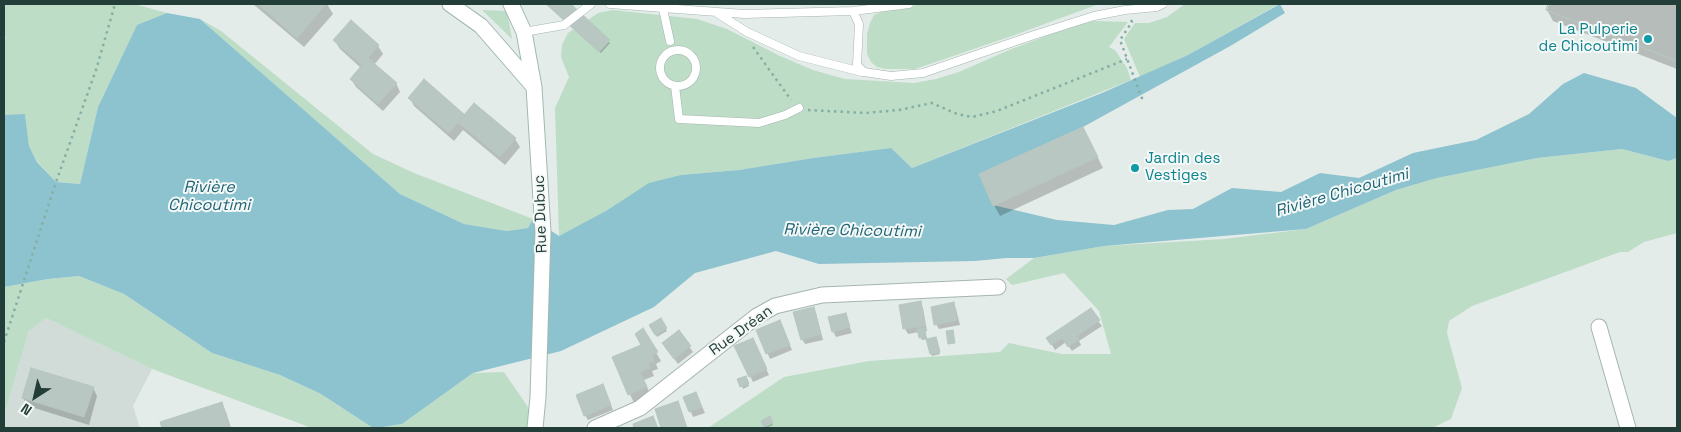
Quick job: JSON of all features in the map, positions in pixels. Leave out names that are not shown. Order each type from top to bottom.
[{"type":"street","points":[[450,4],[481,26],[534,87]]},
{"type":"street","name":"Rue Dubuc","points":[[511,4],[524,32],[534,87],[543,232],[536,428]]},
{"type":"street","name":"Rue Dréan","points":[[595,428],[640,408],[757,316],[775,306],[822,295],[998,287]]},
{"type":"street","points":[[1599,327],[1628,428]]},
{"type":"lane","points":[[524,32],[564,25],[591,4]]},
{"type":"lane","points":[[610,4],[744,14],[853,11],[909,4]]},
{"type":"lane","points":[[717,12],[740,29],[799,56],[864,72],[891,76],[923,73],[1094,16],[1125,10],[1157,7],[1163,4]]},
{"type":"lane","points":[[663,9],[670,40]]},
{"type":"lane","points":[[853,11],[859,24],[856,65],[864,72]]},
{"type":"lane","points":[[680,51],[687,53],[697,66],[689,83],[675,86],[668,83],[663,77],[660,70],[661,62],[672,52],[680,51]]},
{"type":"lane","points":[[675,86],[679,119],[759,123],[785,115],[799,108]]},
{"type":"path","points":[[4,342],[56,182],[96,70],[115,4]]},
{"type":"path","points":[[1132,22],[1120,40],[1143,101]]},
{"type":"path","points":[[740,29],[786,94],[799,108],[807,110],[865,113],[899,110],[932,103],[957,114],[972,117],[997,111],[1128,60]]},
{"type":"shaded area","points":[[46,318],[152,369],[133,406],[140,428],[4,428],[4,416],[29,331]]},
{"type":"green space","points":[[4,4],[134,4],[167,13],[137,26],[98,107],[80,184],[56,182],[37,161],[29,146],[25,115],[4,115],[4,42],[6,37],[4,36]]},
{"type":"green space","points":[[707,4],[858,4],[730,5]]},
{"type":"green space","points":[[922,4],[1099,4],[915,69],[886,69],[877,67],[871,62],[867,54],[867,34],[874,15]]},
{"type":"green space","points":[[1185,4],[1279,4],[1188,55],[1140,77],[1124,39],[1135,23],[1149,23],[1167,17]]},
{"type":"green space","points":[[482,10],[507,11],[512,39]]},
{"type":"green space","points":[[613,10],[697,19],[727,29],[780,56],[813,70],[845,79],[914,83],[959,72],[1009,50],[1078,24],[1095,21],[1128,22],[1109,47],[1115,50],[1127,68],[1131,80],[912,168],[891,148],[739,170],[681,175],[559,236],[555,108],[569,77],[561,57],[562,45],[568,33],[574,29],[599,51],[610,40],[588,20],[598,13]]},
{"type":"green space","points":[[200,19],[221,31],[373,154],[414,173],[533,219],[528,228],[507,231],[464,224],[400,194]]},
{"type":"green space","points":[[1622,149],[1668,161],[1677,158],[1677,233],[1644,242],[1628,252],[1620,252],[1472,306],[1449,321],[1447,333],[1462,388],[1451,419],[1432,428],[708,428],[784,377],[869,361],[1000,352],[1009,343],[1062,354],[1111,354],[1099,311],[1064,273],[1012,285],[1006,279],[1034,258],[1104,246],[1224,239],[1306,229],[1396,190],[1437,178],[1537,158]]},
{"type":"green space","points":[[79,276],[124,294],[212,353],[280,375],[321,394],[373,428],[312,428],[152,369],[46,318],[29,331],[4,416],[4,287],[48,279]]},
{"type":"green space","points":[[504,372],[530,410],[529,428],[376,428],[402,424],[473,373]]},
{"type":"water","name":"Rivière Chicoutimi","points":[[1280,4],[1285,13],[1232,45],[1083,127],[979,174],[993,205],[1057,220],[1114,225],[1168,210],[1193,209],[1232,188],[1281,192],[1320,173],[1359,178],[1413,153],[1476,140],[1529,114],[1563,84],[1584,73],[1636,88],[1677,118],[1677,158],[1668,161],[1622,149],[1537,158],[1437,178],[1396,190],[1306,229],[1104,246],[1034,258],[819,264],[776,251],[695,273],[654,307],[561,351],[473,373],[402,424],[376,428],[373,428],[321,394],[280,375],[212,353],[124,294],[79,276],[48,279],[4,287],[4,115],[25,114],[29,146],[37,162],[56,182],[80,184],[98,107],[137,25],[167,13],[200,19],[400,194],[464,224],[507,231],[528,228],[533,219],[559,236],[606,211],[649,183],[681,175],[739,170],[891,148],[912,168],[1102,93],[1188,55]]},
{"type":"building","points":[[258,4],[326,4],[297,38]]},
{"type":"building","points":[[546,4],[571,4],[610,40],[599,52]]},
{"type":"building","name":"La Pulperie de Chicoutimi","points":[[1548,4],[1677,4],[1677,61],[1546,10]]},
{"type":"building","name":"La Pulperie de Chicoutimi","points":[[1548,4],[1677,4],[1677,61],[1546,10]]},
{"type":"building","points":[[351,20],[379,45],[362,65],[333,40]]},
{"type":"building","points":[[368,58],[397,83],[378,104],[350,79]]},
{"type":"building","points":[[424,79],[465,115],[449,133],[408,98]]},
{"type":"building","points":[[474,103],[516,138],[500,157],[458,122]]},
{"type":"building","points":[[1083,127],[1098,157],[993,206],[979,174]]},
{"type":"building","points":[[921,301],[925,326],[903,329],[899,305]]},
{"type":"building","points":[[954,302],[957,320],[934,325],[931,307]]},
{"type":"building","points":[[814,307],[821,334],[801,340],[793,312]]},
{"type":"building","points":[[1091,308],[1100,320],[1077,336],[1079,339],[1068,347],[1062,338],[1051,345],[1046,338]]},
{"type":"building","points":[[846,313],[850,327],[832,332],[828,317]]},
{"type":"building","points":[[661,318],[667,328],[655,335],[649,325]]},
{"type":"building","points":[[780,320],[790,345],[766,354],[756,330]]},
{"type":"building","points":[[643,328],[658,352],[652,355],[654,361],[648,363],[650,368],[640,372],[647,387],[628,395],[612,357],[641,345],[635,334]]},
{"type":"building","points":[[925,328],[926,337],[919,338],[917,329]]},
{"type":"building","points":[[679,330],[691,346],[674,359],[662,343]]},
{"type":"building","points":[[953,330],[955,343],[948,344],[946,331]]},
{"type":"building","points":[[936,337],[940,352],[930,354],[926,339]]},
{"type":"building","points":[[753,338],[767,369],[749,377],[734,346]]},
{"type":"building","points":[[31,368],[94,387],[84,417],[22,398]]},
{"type":"building","points":[[746,376],[749,384],[740,387],[737,379]]},
{"type":"building","points":[[603,384],[611,405],[584,416],[576,395]]},
{"type":"building","points":[[696,392],[702,407],[689,412],[683,397]]},
{"type":"building","points":[[678,401],[687,428],[661,428],[655,409]]},
{"type":"building","points":[[222,402],[230,428],[162,428],[160,422]]},
{"type":"building","points":[[653,416],[658,428],[634,428],[633,424]]},
{"type":"building","points":[[770,416],[773,423],[764,427],[761,421]]},
{"type":"place","name":"La Pulperie de Chicoutimi","points":[[1648,39]]},
{"type":"place","name":"Jardin des Vestiges","points":[[1135,168]]}]
